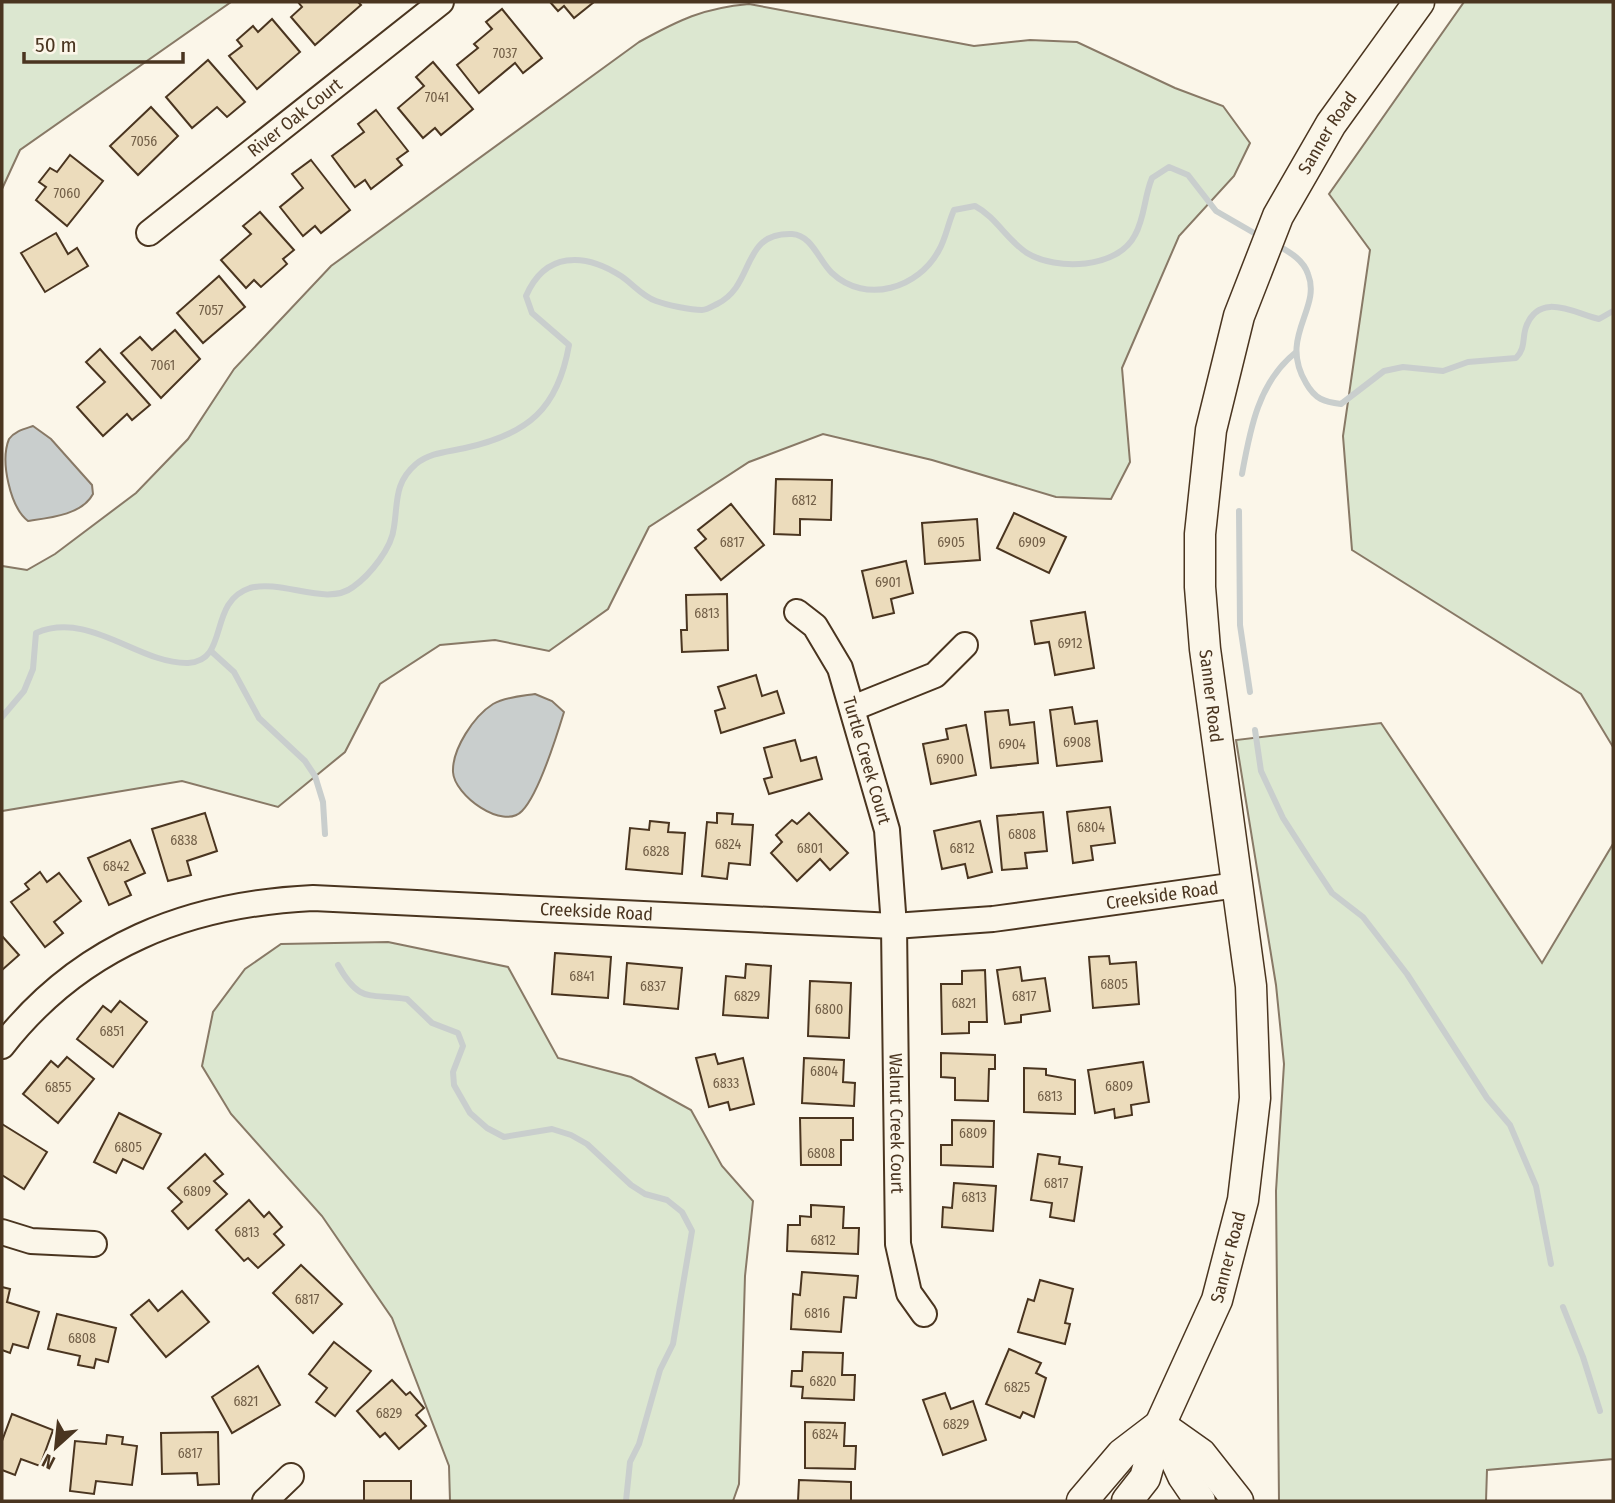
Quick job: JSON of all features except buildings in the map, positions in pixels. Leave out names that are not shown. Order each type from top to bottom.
[{"type":"main road","name":"Sanner Road","points":[[1127,1501],[1145,1478],[1160,1425],[1217,1300],[1243,1200],[1250,1152],[1255,1050],[1251,986],[1205,649],[1200,534],[1211,430],[1225,365],[1255,268],[1278,216],[1331,124],[1419,2]]},
{"type":"main road","points":[[1082,1501],[1122,1454],[1160,1425]]},
{"type":"main road","points":[[1160,1425],[1183,1476],[1200,1501]]},
{"type":"main road","points":[[1160,1425],[1201,1454],[1238,1501]]},
{"type":"street","name":"River Oak Court","points":[[149,233],[442,2]]},
{"type":"street","name":"Turtle Creek Court","points":[[797,612],[815,626],[828,644],[853,708],[887,830],[894,926]]},
{"type":"street","points":[[853,708],[935,675],[965,645]]},
{"type":"street","name":"Creekside Road","points":[[2,1046],[40,1003],[83,968],[131,940],[175,920],[264,901],[313,898],[894,926],[993,919],[1237,885]]},
{"type":"street","name":"Walnut Creek Court","points":[[894,926],[898,1244],[909,1293],[924,1314]]},
{"type":"street","points":[[2,1232],[31,1241],[93,1244]]},
{"type":"street","points":[[265,1501],[291,1476]]},
{"type":"green space","points":[[2,2],[231,2],[20,150],[2,189]]},
{"type":"green space","points":[[1464,2],[1613,2],[1613,747],[1581,694],[1352,550],[1343,436],[1370,250],[1329,194]]},
{"type":"green space","points":[[749,4],[974,46],[1030,40],[1077,42],[1175,88],[1223,106],[1250,143],[1234,176],[1179,236],[1122,368],[1130,462],[1111,499],[1056,497],[932,460],[823,434],[749,462],[649,527],[608,609],[549,651],[495,640],[440,645],[380,684],[345,752],[278,807],[182,781],[2,811],[2,566],[27,570],[55,554],[136,493],[188,439],[234,369],[331,266],[639,42],[692,16]]},
{"type":"green space","points":[[1381,723],[1542,963],[1613,844],[1613,1459],[1487,1470],[1486,1501],[1279,1501],[1276,1191],[1284,1064],[1276,985],[1236,740]]},
{"type":"green space","points":[[388,942],[508,967],[558,1058],[631,1077],[691,1110],[722,1166],[753,1201],[745,1276],[739,1484],[733,1501],[450,1501],[449,1466],[392,1318],[322,1216],[231,1114],[202,1066],[213,1012],[245,969],[281,944]]},
{"type":"shaded area","points":[[33,426],[51,439],[92,485],[93,494],[81,507],[73,511],[28,521],[16,505],[8,483],[6,448],[9,439],[17,432]]},
{"type":"shaded area","points":[[535,694],[552,701],[564,712],[552,749],[534,792],[522,811],[514,816],[492,814],[470,800],[455,781],[453,772],[456,753],[472,725],[486,709],[503,700]]},
{"type":"waterway","points":[[2,717],[24,691],[33,669],[36,633],[56,628],[76,628],[151,656],[188,663],[201,660],[209,652],[228,605],[237,595],[250,588],[263,586],[330,594],[342,592],[360,582],[389,544],[400,486],[416,464],[434,455],[507,435],[537,415],[548,402],[557,386],[569,345],[532,313],[526,296],[534,282],[555,264],[567,260],[593,263],[621,276],[651,299],[672,306],[704,310],[717,304],[738,285],[756,250],[764,241],[775,236],[792,234],[805,239],[827,268],[846,283],[876,290],[891,288],[919,274],[930,263],[941,245],[954,210],[975,206],[1027,253],[1054,263],[1086,264],[1115,255],[1127,246],[1138,228],[1152,178],[1169,167],[1188,175],[1216,211],[1261,237]]},
{"type":"waterway","points":[[1277,245],[1303,264],[1311,287],[1298,337],[1296,351],[1299,366],[1313,393],[1320,399],[1335,403],[1341,404],[1384,371],[1403,367],[1443,371],[1468,362],[1516,358],[1523,347],[1526,327],[1532,316],[1548,307],[1568,309],[1599,319],[1613,311]]},
{"type":"waterway","points":[[1242,474],[1248,441],[1264,393],[1282,365],[1295,353]]},
{"type":"waterway","points":[[1239,511],[1240,625],[1250,692]]},
{"type":"waterway","points":[[212,652],[234,672],[259,718],[305,761],[315,776],[323,802],[325,834]]},
{"type":"waterway","points":[[1255,730],[1261,771],[1283,818],[1310,860],[1332,893],[1363,917],[1407,974],[1487,1098],[1510,1125],[1536,1186],[1551,1264]]},
{"type":"waterway","points":[[338,965],[359,991],[374,996],[407,999],[432,1023],[458,1033],[463,1046],[453,1072],[454,1085],[470,1113],[487,1128],[504,1137],[552,1129],[571,1135],[587,1144],[631,1185],[645,1194],[667,1200],[682,1212],[692,1231],[673,1344],[660,1370],[639,1444],[630,1462],[626,1501]]},
{"type":"waterway","points":[[1563,1307],[1600,1411]]}]
